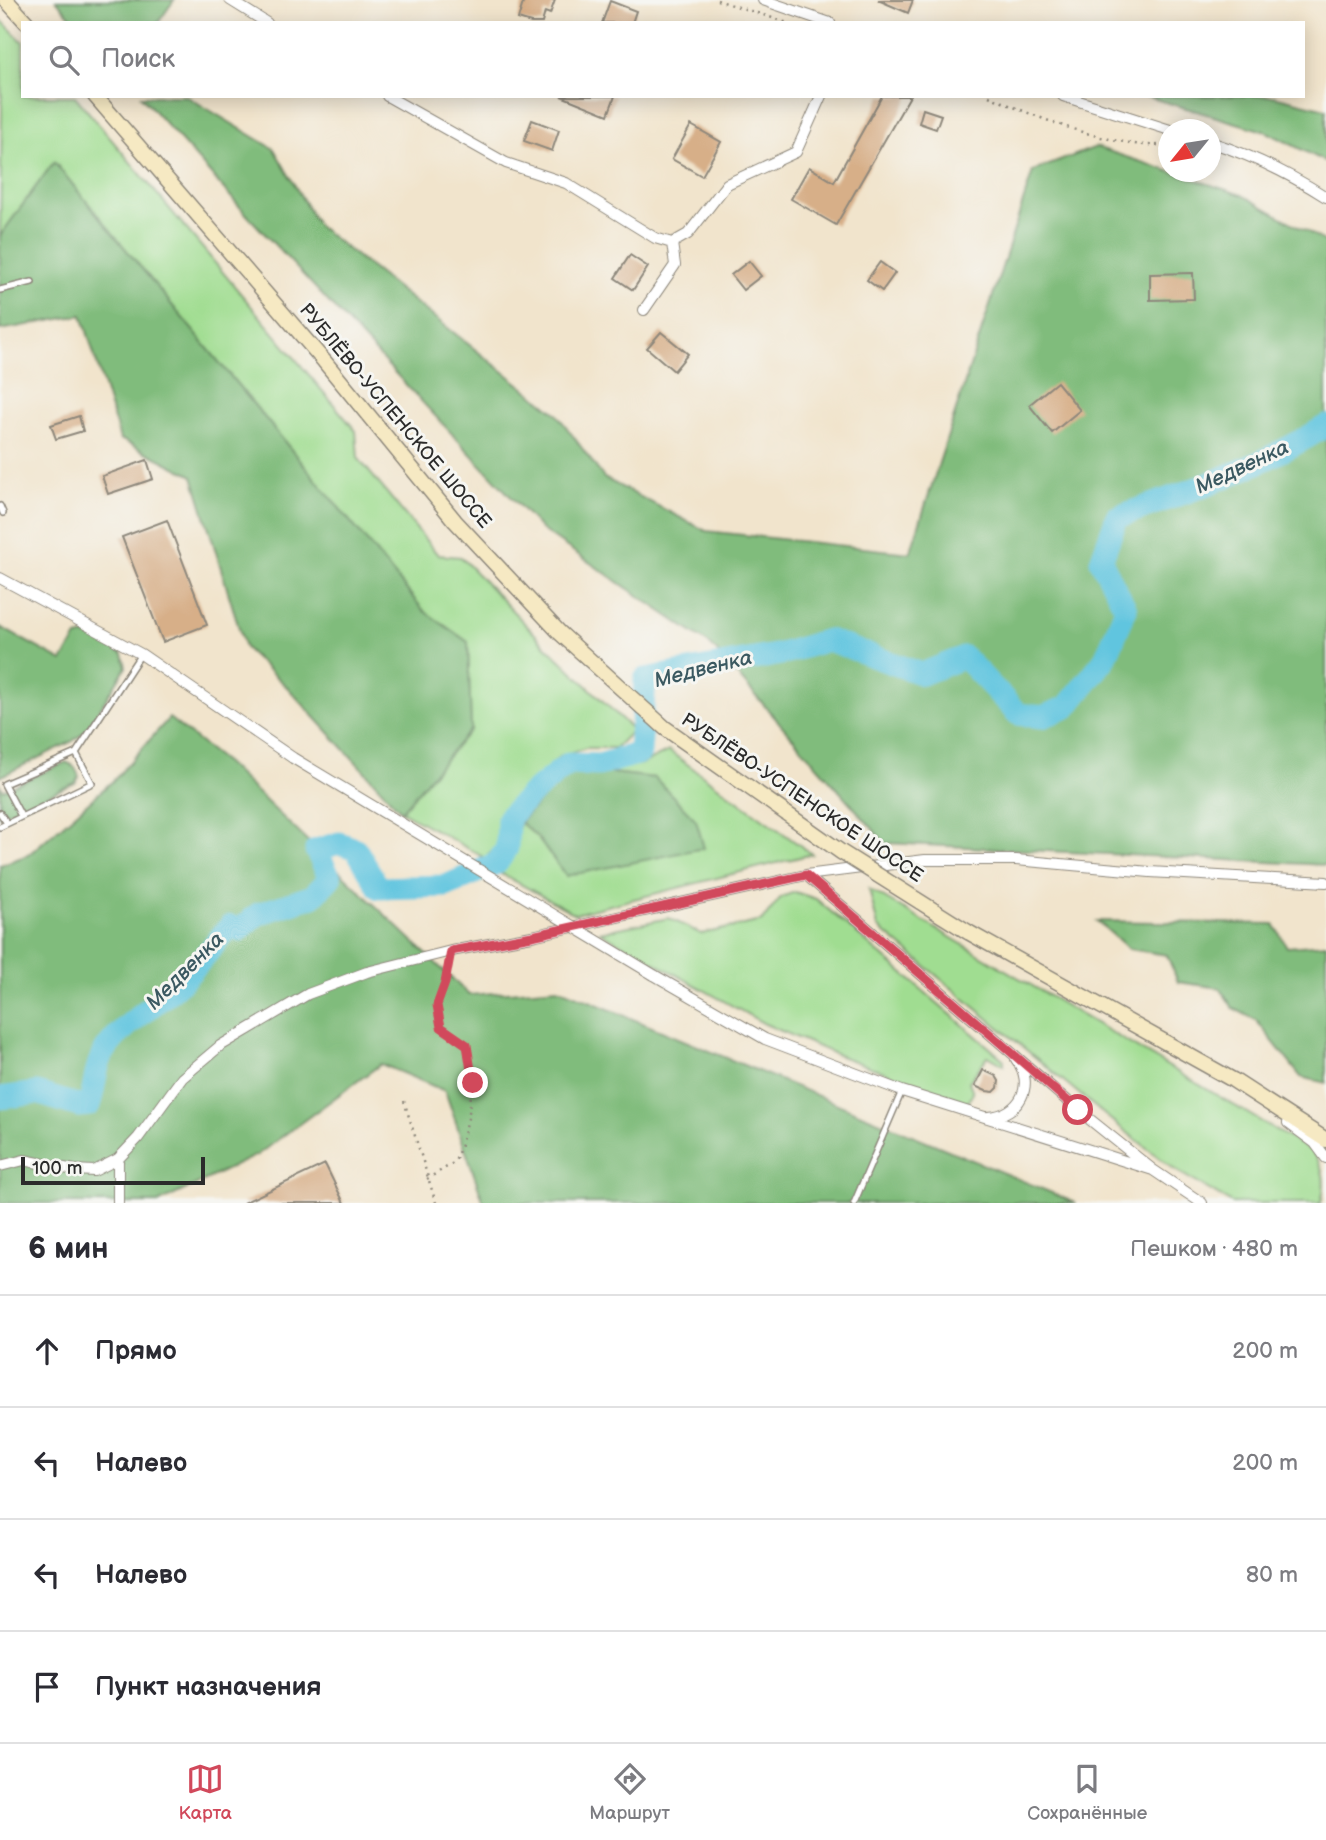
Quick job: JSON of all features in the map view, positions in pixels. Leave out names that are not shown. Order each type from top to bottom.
[{"type":"main road","points":[[6,0],[25,21]]},
{"type":"main road","name":"РУБЛЁВО-УСПЕНСКОЕ ШОССЕ","points":[[97,98],[324,361],[455,520],[560,633],[665,728],[841,852],[968,932],[1233,1080],[1326,1140]]},
{"type":"street","points":[[230,0],[264,21]]},
{"type":"street","points":[[764,0],[824,21]]},
{"type":"street","points":[[391,98],[506,163],[566,183],[654,238],[673,243],[688,234],[727,184],[796,152],[820,98]]},
{"type":"street","points":[[1069,98],[1158,126]]},
{"type":"street","points":[[1221,146],[1272,167],[1326,197]]},
{"type":"street","points":[[644,310],[675,265],[673,243]]},
{"type":"street","points":[[0,578],[141,654],[293,758],[765,1039],[902,1091],[1153,1170]]},
{"type":"street","points":[[0,1166],[24,1160],[74,1170],[94,1171],[118,1159],[138,1138],[182,1079],[220,1046],[308,993],[367,972],[451,951],[532,936],[806,875],[925,860],[1016,860],[1150,872],[1326,882]]},
{"type":"street","points":[[806,875],[1078,1110],[1153,1170],[1199,1202]]},
{"type":"street","points":[[981,1117],[1009,1112],[1023,1097],[1026,1088],[1025,1076],[1021,1065],[1010,1051]]},
{"type":"street","points":[[1233,1080],[1315,1143],[1326,1158]]},
{"type":"street","points":[[118,1159],[118,1203]]},
{"type":"lane","points":[[0,290],[32,282]]},
{"type":"lane","points":[[0,506],[3,513]]},
{"type":"lane","points":[[21,817],[4,784],[76,753],[141,654]]},
{"type":"lane","points":[[0,827],[92,783],[76,753]]},
{"type":"lane","points":[[0,813],[7,824]]},
{"type":"lane","points":[[854,1203],[902,1091]]},
{"type":"path","points":[[717,0],[782,21]]},
{"type":"path","points":[[993,98],[1024,112],[1088,133],[1131,144],[1158,145]]},
{"type":"path","points":[[428,1178],[455,1162],[470,1122],[473,1083],[467,1045],[441,1027],[437,1005],[445,983],[451,951]]},
{"type":"path","points":[[404,1101],[436,1203]]},
{"type":"green space","points":[[56,0],[174,0],[159,21],[74,21]]},
{"type":"green space","points":[[0,19],[21,40],[21,98],[77,98],[356,431],[358,458],[438,555],[461,557],[550,650],[633,730],[615,748],[586,748],[560,756],[501,814],[498,846],[485,858],[401,811],[471,729],[468,642],[424,611],[54,162],[0,236]]},
{"type":"green space","points":[[143,98],[189,98],[274,149],[318,226],[556,413],[604,478],[706,531],[910,553],[1033,171],[1096,147],[1158,167],[1158,182],[1202,182],[1242,195],[1326,242],[1326,865],[885,843],[712,646],[542,530],[248,216]]},
{"type":"green space","points":[[1152,98],[1282,98],[1326,109],[1326,162],[1267,132]]},
{"type":"green space","points":[[54,162],[424,611],[468,642],[471,729],[401,811],[288,688],[245,648],[193,476],[120,439],[82,315],[0,330],[0,236]]},
{"type":"green space","points":[[0,627],[62,661],[77,637],[90,634],[123,654],[126,667],[86,731],[73,741],[0,777]]},
{"type":"green space","points":[[169,718],[226,763],[469,995],[558,988],[1076,1203],[484,1203],[445,1091],[381,1064],[257,1155],[158,1203],[0,1203],[0,865],[28,855],[115,779]]},
{"type":"green space","points":[[669,751],[812,854],[575,914],[498,872],[512,853],[520,822],[536,836],[566,876],[655,778],[594,771],[642,764]]},
{"type":"green space","points":[[66,762],[77,772],[79,777],[75,783],[0,816],[0,785],[3,790]]},
{"type":"green space","points":[[594,771],[655,778],[696,820],[704,848],[566,876],[536,836],[520,822],[565,774]]},
{"type":"green space","points":[[869,889],[1311,1151],[1323,1176],[1321,1203],[1232,1203],[1175,1170],[878,927]]},
{"type":"green space","points":[[795,892],[816,899],[1004,1060],[1004,1065],[988,1056],[969,1082],[973,1092],[968,1103],[835,1054],[765,1024],[600,932],[669,918],[701,934],[762,921],[781,897]]},
{"type":"green space","points":[[1097,921],[1274,924],[1287,947],[1326,944],[1326,1083],[1301,1077],[1256,1020],[1233,1008],[1220,988],[1178,982],[1167,955],[1129,949]]},
{"type":"building","points":[[524,0],[555,0],[550,14],[545,12],[543,21],[518,19]]},
{"type":"building","points":[[878,0],[913,0],[908,13]]},
{"type":"building","points":[[610,1],[636,11],[633,21],[603,21]]},
{"type":"building","points":[[566,98],[614,98],[608,115]]},
{"type":"building","points":[[881,98],[909,98],[836,225],[791,199],[809,167],[834,182]]},
{"type":"building","points":[[923,109],[941,115],[936,129],[919,123]]},
{"type":"building","points":[[532,120],[559,130],[552,151],[524,141]]},
{"type":"building","points":[[691,125],[721,142],[702,176],[672,159]]},
{"type":"building","points":[[630,255],[648,267],[633,290],[615,278]]},
{"type":"building","points":[[749,261],[761,276],[743,290],[731,275]]},
{"type":"building","points":[[880,262],[895,273],[882,291],[867,280]]},
{"type":"building","points":[[1193,273],[1194,299],[1150,300],[1150,274]]},
{"type":"building","points":[[661,332],[688,354],[674,371],[647,348]]},
{"type":"building","points":[[1057,382],[1080,410],[1052,433],[1029,405]]},
{"type":"building","points":[[79,416],[83,431],[56,439],[51,425]]},
{"type":"building","points":[[147,460],[153,479],[108,494],[102,476]]},
{"type":"building","points":[[167,520],[207,625],[163,642],[122,537]]},
{"type":"building","points":[[983,1070],[996,1076],[999,1081],[994,1092],[975,1086]]},
{"type":"building","points":[[325,1164],[344,1203],[243,1203]]},
{"type":"waterway","name":"Медвенка","points":[[0,1098],[37,1093],[79,1106],[89,1105],[101,1058],[116,1036],[183,980],[230,926],[239,930],[258,914],[313,896],[330,878],[316,850],[339,843],[356,849],[379,888],[446,886],[497,863],[507,848],[508,818],[530,795],[568,764],[599,765],[640,753],[645,679],[781,654],[828,640],[922,674],[964,657],[1018,714],[1042,717],[1067,707],[1105,659],[1126,609],[1101,561],[1117,517],[1250,466],[1326,426]]},
{"type":"route","points":[[473,1083],[467,1045],[441,1027],[437,1005],[445,983],[451,951],[532,936],[806,875],[1078,1110]]}]
